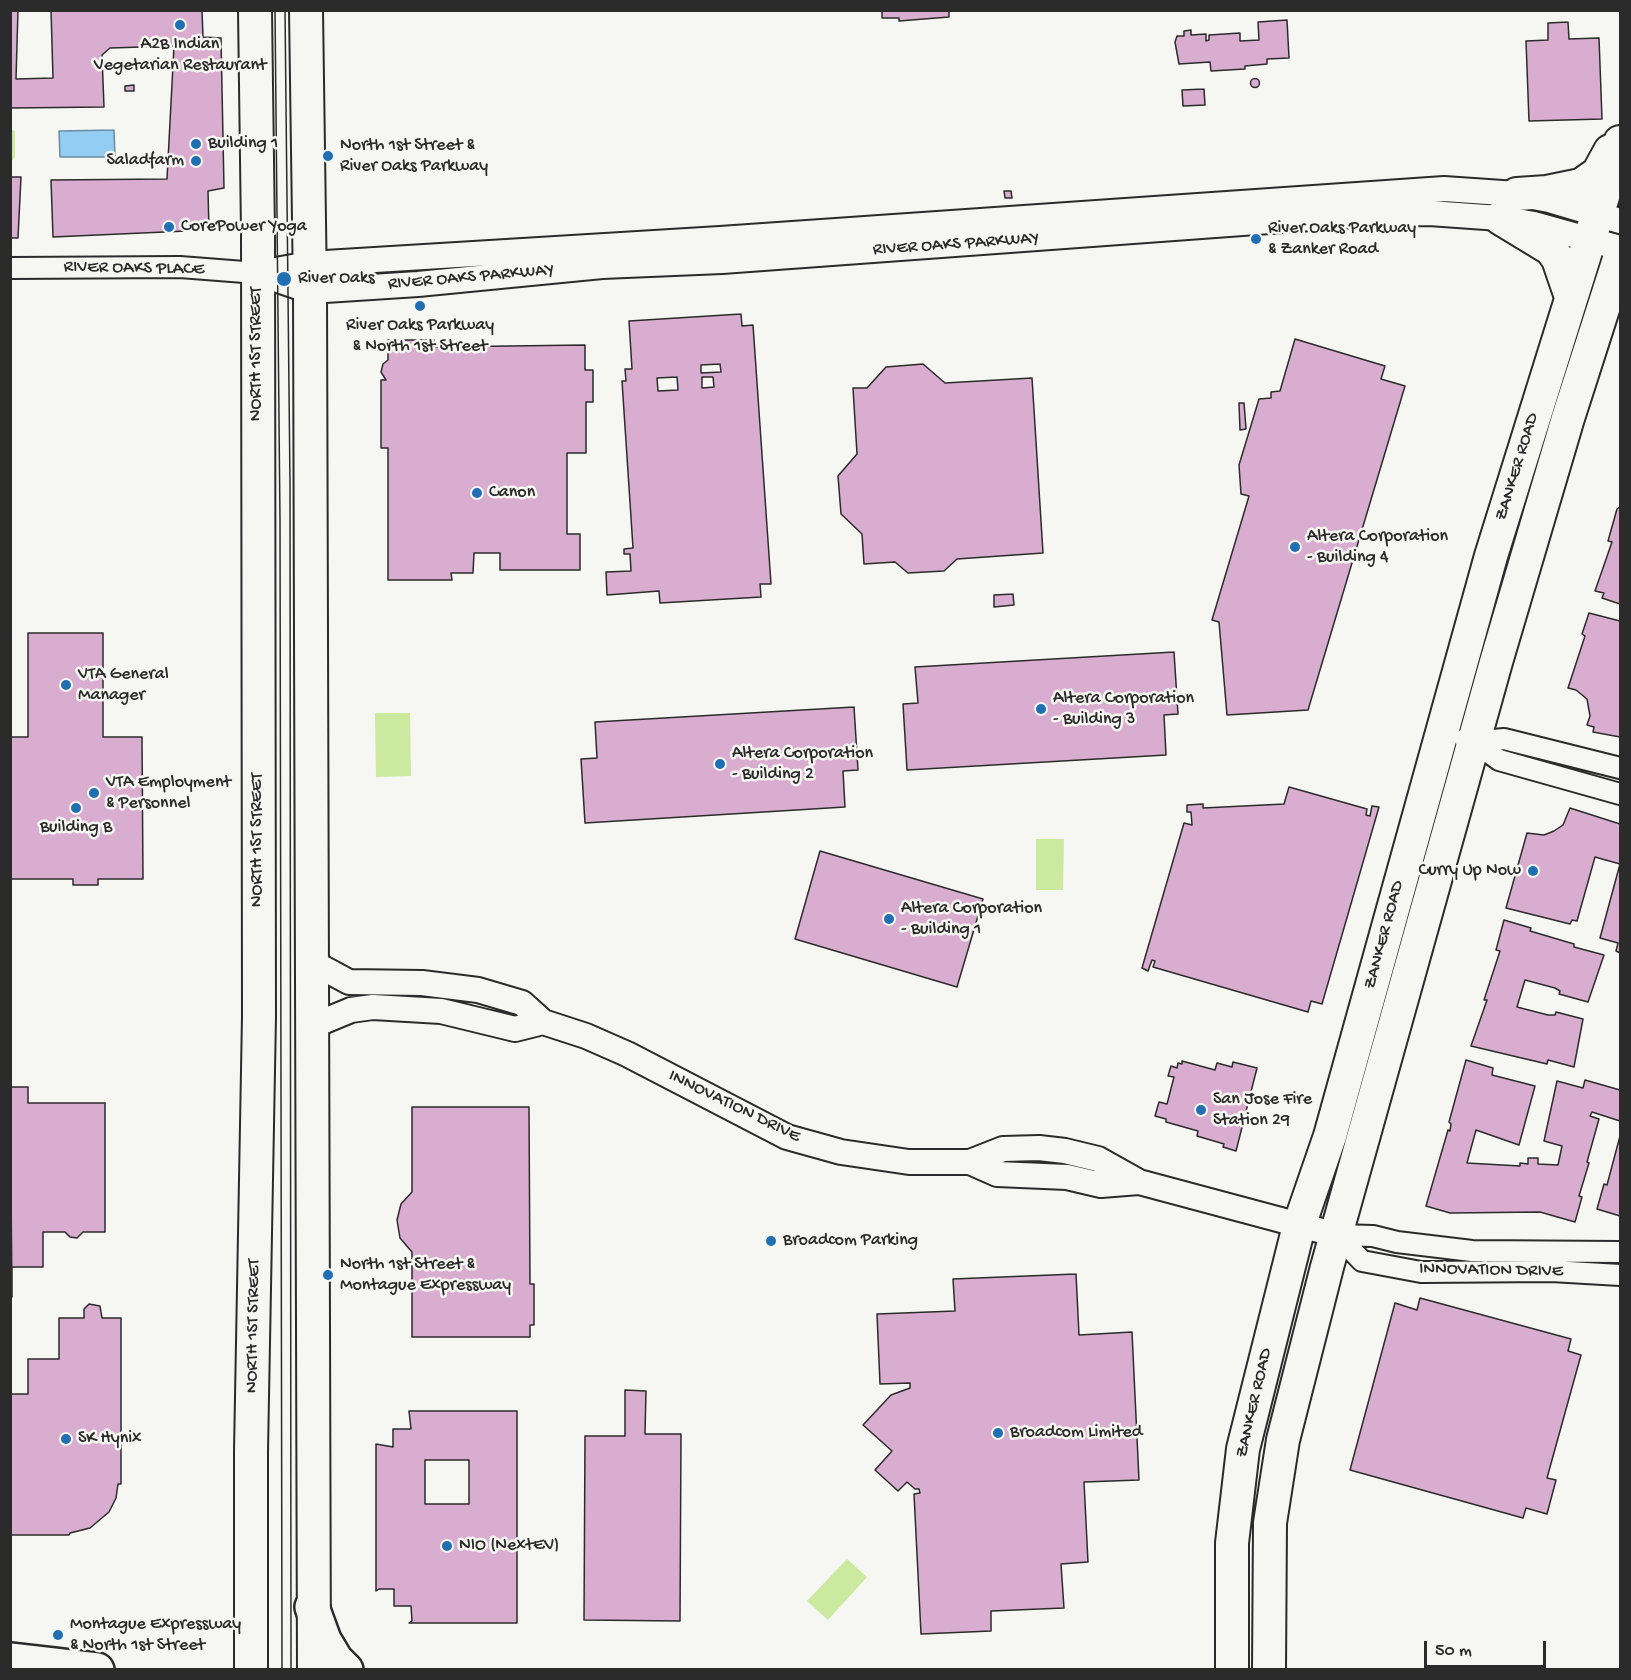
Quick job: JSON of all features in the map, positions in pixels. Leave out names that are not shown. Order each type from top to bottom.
[{"type":"highway","points":[[312,1607],[324,1640],[336,1660],[346,1670]]},
{"type":"highway","points":[[10,1660],[97,1670]]},
{"type":"main road","name":"NORTH 1ST STREET","points":[[251,1670],[251,1462],[259,1016],[255,10]]},
{"type":"main road","points":[[306,10],[314,1670]]},
{"type":"main road","points":[[1571,297],[1558,259],[1508,206],[1570,189],[1591,180],[1604,164],[1620,132]]},
{"type":"main road","name":"ZANKER ROAD","points":[[1232,1670],[1232,1543],[1236,1500],[1254,1403],[1299,1226],[1330,1136],[1491,556],[1571,297],[1608,230],[1620,142]]},
{"type":"main road","name":"ZANKER ROAD","points":[[1269,1670],[1270,1523],[1283,1440],[1337,1235],[1474,742],[1568,418],[1620,256]]},
{"type":"street","name":"RIVER OAKS PARKWAY","points":[[257,273],[418,284],[602,266],[722,261],[1200,216],[1444,189],[1608,230]]},
{"type":"street","name":"RIVER OAKS PLACE","points":[[10,268],[180,267],[257,273]]},
{"type":"street","points":[[1440,733],[1474,742],[1504,739],[1620,768]]},
{"type":"street","points":[[1474,742],[1499,760],[1620,794]]},
{"type":"street","name":"INNOVATION DRIVE","points":[[310,961],[350,982],[422,983],[478,990],[522,1003],[543,1022],[586,1036],[627,1054],[787,1137],[872,1157],[909,1162],[970,1162],[997,1174],[1067,1178],[1101,1185],[1139,1182],[1337,1235],[1373,1236],[1397,1242],[1472,1251],[1620,1252]]},
{"type":"street","points":[[310,1027],[351,1010],[373,1007],[441,1011],[515,1029],[543,1022]]},
{"type":"street","name":"INNOVATION DRIVE","points":[[1337,1235],[1362,1261],[1421,1272],[1551,1271],[1620,1275]]},
{"type":"green space","points":[[10,129],[15,131],[13,160],[11,160]]},
{"type":"green space","points":[[375,713],[410,713],[411,776],[376,777]]},
{"type":"green space","points":[[1036,839],[1064,839],[1063,890],[1036,890]]},
{"type":"green space","points":[[847,1559],[867,1577],[828,1620],[807,1601]]},
{"type":"water","points":[[114,130],[115,157],[60,157],[59,131]]},
{"type":"building","name":"Building 1","points":[[10,10],[18,10],[16,79],[53,78],[51,10],[202,10],[203,37],[221,38],[224,188],[208,191],[209,230],[53,237],[51,180],[167,179],[174,46],[110,48],[102,55],[104,107],[10,108]]},
{"type":"building","points":[[882,10],[949,10],[949,17],[899,21],[899,18],[882,18]]},
{"type":"building","points":[[1287,20],[1289,58],[1267,59],[1267,64],[1245,66],[1245,69],[1211,71],[1210,62],[1179,64],[1175,42],[1177,36],[1184,36],[1184,31],[1191,30],[1191,35],[1206,34],[1206,41],[1209,40],[1209,35],[1240,33],[1240,41],[1259,40],[1258,22]]},
{"type":"building","points":[[1568,22],[1569,39],[1599,38],[1602,119],[1529,121],[1526,41],[1548,40],[1548,23]]},
{"type":"building","points":[[1255,79],[1259,83],[1255,87],[1251,83]]},
{"type":"building","points":[[134,85],[134,91],[125,91],[125,86]]},
{"type":"building","points":[[1204,89],[1205,105],[1183,106],[1182,90]]},
{"type":"building","points":[[10,177],[21,177],[18,238],[10,238]]},
{"type":"building","points":[[1004,191],[1011,191],[1012,198],[1005,198]]},
{"type":"building","points":[[741,314],[742,326],[753,325],[771,584],[760,584],[761,597],[660,603],[659,591],[607,595],[606,572],[631,571],[630,554],[624,554],[624,549],[633,548],[622,381],[626,381],[625,369],[632,369],[629,321]],"holes":[[[720,364],[721,372],[701,373],[701,365]],[[677,377],[678,390],[658,391],[657,378]],[[702,377],[713,377],[714,387],[702,388]]]},
{"type":"building","name":"Altera Corporation - Building 4","points":[[1295,339],[1385,366],[1381,379],[1405,386],[1308,710],[1227,715],[1219,622],[1212,620],[1249,496],[1241,494],[1239,465],[1259,399],[1271,398],[1271,392],[1280,391]]},
{"type":"building","name":"Canon","points":[[388,340],[434,340],[434,347],[585,345],[585,370],[593,370],[593,402],[586,402],[586,453],[567,453],[567,534],[580,534],[580,570],[500,570],[500,553],[474,553],[473,573],[451,573],[452,580],[388,580],[388,448],[381,448],[381,380],[386,380],[381,372],[383,364],[388,360]]},
{"type":"building","points":[[923,364],[945,383],[1032,378],[1043,553],[957,559],[944,571],[908,573],[895,562],[864,564],[862,534],[841,514],[838,476],[857,454],[853,388],[867,388],[886,367]]},
{"type":"building","points":[[1239,403],[1244,403],[1246,429],[1240,430]]},
{"type":"building","points":[[1620,507],[1620,604],[1602,598],[1604,593],[1595,591],[1612,542],[1608,541],[1617,509]]},
{"type":"building","points":[[1013,594],[1014,605],[994,607],[994,595]]},
{"type":"building","points":[[1589,613],[1620,621],[1620,737],[1593,732],[1594,727],[1587,725],[1590,716],[1587,699],[1576,690],[1568,688],[1585,636],[1582,634]]},
{"type":"building","name":"Building B","points":[[28,633],[103,633],[103,737],[142,737],[143,879],[98,879],[98,885],[73,885],[73,879],[10,879],[10,737],[28,737]]},
{"type":"building","name":"Altera Corporation - Building 3","points":[[1174,652],[1178,714],[1164,715],[1166,755],[907,770],[903,704],[918,703],[915,667]]},
{"type":"building","name":"Altera Corporation - Building 2","points":[[854,707],[858,770],[843,771],[845,807],[585,823],[581,759],[597,758],[595,722]]},
{"type":"building","points":[[1289,787],[1367,809],[1366,815],[1370,816],[1372,806],[1379,807],[1322,1004],[1311,1001],[1308,1012],[1153,967],[1155,961],[1152,960],[1148,971],[1142,968],[1184,823],[1192,825],[1191,812],[1187,812],[1187,805],[1203,804],[1203,808],[1284,804]]},
{"type":"building","points":[[1570,808],[1620,824],[1620,864],[1595,857],[1577,921],[1572,920],[1570,924],[1506,908],[1527,833],[1544,835],[1554,831],[1563,825]]},
{"type":"building","name":"Altera Corporation - Building 1","points":[[820,851],[983,899],[957,987],[795,939]]},
{"type":"building","points":[[1620,864],[1620,953],[1616,951],[1618,943],[1600,938]]},
{"type":"building","points":[[1504,920],[1531,928],[1530,931],[1574,944],[1574,947],[1604,955],[1588,1002],[1559,994],[1560,991],[1555,988],[1525,980],[1517,1007],[1548,1015],[1555,1015],[1556,1012],[1583,1019],[1574,1067],[1548,1060],[1547,1064],[1471,1046],[1487,1000],[1484,1000],[1500,951],[1496,950]]},
{"type":"building","points":[[1466,1060],[1493,1068],[1492,1075],[1535,1086],[1519,1145],[1476,1130],[1467,1163],[1520,1166],[1520,1163],[1528,1164],[1528,1158],[1538,1158],[1538,1164],[1558,1165],[1562,1146],[1544,1141],[1557,1081],[1583,1088],[1585,1080],[1620,1090],[1620,1121],[1592,1112],[1590,1116],[1599,1119],[1579,1196],[1582,1197],[1575,1222],[1540,1212],[1450,1213],[1426,1206],[1448,1130],[1450,1131],[1449,1122]]},
{"type":"building","name":"San Jose Fire Station 29","points":[[1182,1061],[1215,1070],[1217,1063],[1232,1067],[1233,1062],[1257,1068],[1236,1151],[1223,1147],[1224,1144],[1197,1136],[1198,1131],[1166,1122],[1166,1119],[1155,1116],[1159,1102],[1167,1104],[1174,1077],[1168,1076],[1171,1066],[1177,1068],[1178,1063],[1182,1064]]},
{"type":"building","points":[[10,1087],[28,1087],[28,1103],[105,1103],[105,1232],[83,1232],[77,1238],[70,1237],[65,1232],[43,1232],[43,1267],[12,1267],[12,1297]]},
{"type":"building","points":[[412,1107],[529,1107],[530,1284],[534,1284],[534,1325],[530,1325],[530,1337],[412,1337],[412,1252],[400,1238],[397,1220],[401,1204],[412,1192]]},
{"type":"building","points":[[1620,1136],[1620,1216],[1597,1209],[1604,1184],[1607,1185]]},
{"type":"building","points":[[1076,1274],[1079,1335],[1132,1332],[1139,1480],[1084,1482],[1088,1562],[1061,1564],[1064,1608],[991,1611],[991,1631],[921,1634],[914,1494],[920,1493],[919,1489],[915,1489],[907,1482],[898,1491],[875,1470],[892,1451],[863,1425],[891,1395],[910,1388],[910,1383],[880,1384],[877,1314],[955,1311],[953,1279]]},
{"type":"building","points":[[1420,1298],[1571,1339],[1568,1351],[1581,1355],[1547,1478],[1556,1480],[1547,1514],[1526,1508],[1523,1518],[1350,1470],[1395,1303],[1417,1310]]},
{"type":"building","name":"SK Hynix","points":[[89,1304],[100,1306],[102,1318],[121,1318],[121,1484],[118,1484],[116,1498],[109,1512],[90,1528],[69,1535],[10,1535],[10,1394],[28,1394],[28,1359],[59,1359],[59,1318],[84,1318],[84,1309]]},
{"type":"building","points":[[625,1390],[646,1391],[645,1434],[681,1434],[680,1621],[584,1620],[585,1436],[625,1436]]},
{"type":"building","name":"NIO (NextEV)","points":[[409,1411],[517,1411],[517,1623],[409,1623],[412,1621],[411,1606],[394,1606],[394,1589],[376,1591],[376,1444],[393,1447],[393,1429],[411,1429]],"holes":[[[425,1460],[469,1460],[469,1504],[425,1504]]]},
{"type":"tram line","points":[[275,10],[280,521],[282,1670]]},
{"type":"tram line","points":[[285,10],[290,484],[291,1670]]},
{"type":"place","name":"A2B Indian Vegetarian Restaurant","points":[[180,25]]},
{"type":"place","name":"Building 1","points":[[196,144]]},
{"type":"place","name":"North 1st Street & River Oaks Parkway","points":[[328,156]]},
{"type":"place","name":"Saladfarm","points":[[196,161]]},
{"type":"place","name":"CorePower Yoga","points":[[169,227]]},
{"type":"place","name":"River Oaks Parkway & Zanker Road","points":[[1256,239]]},
{"type":"place","name":"River Oaks","points":[[284,279]]},
{"type":"place","name":"River Oaks Parkway & North 1st Street","points":[[420,306]]},
{"type":"place","name":"Canon","points":[[477,493]]},
{"type":"place","name":"Altera Corporation - Building 4","points":[[1295,547]]},
{"type":"place","name":"VTA General Manager","points":[[66,685]]},
{"type":"place","name":"Altera Corporation - Building 3","points":[[1041,709]]},
{"type":"place","name":"Altera Corporation - Building 2","points":[[720,764]]},
{"type":"place","name":"VTA Employment & Personnel","points":[[94,793]]},
{"type":"place","name":"Building B","points":[[76,808]]},
{"type":"place","name":"Curry Up Now","points":[[1533,871]]},
{"type":"place","name":"Altera Corporation - Building 1","points":[[889,919]]},
{"type":"place","name":"San Jose Fire Station 29","points":[[1201,1110]]},
{"type":"place","name":"Broadcom Parking","points":[[771,1241]]},
{"type":"place","name":"North 1st Street & Montague Expressway","points":[[328,1275]]},
{"type":"place","name":"Broadcom Limited","points":[[998,1433]]},
{"type":"place","name":"SK Hynix","points":[[66,1439]]},
{"type":"place","name":"NIO (NextEV)","points":[[447,1546]]},
{"type":"place","name":"Montague Expressway & North 1st Street","points":[[58,1635]]}]
